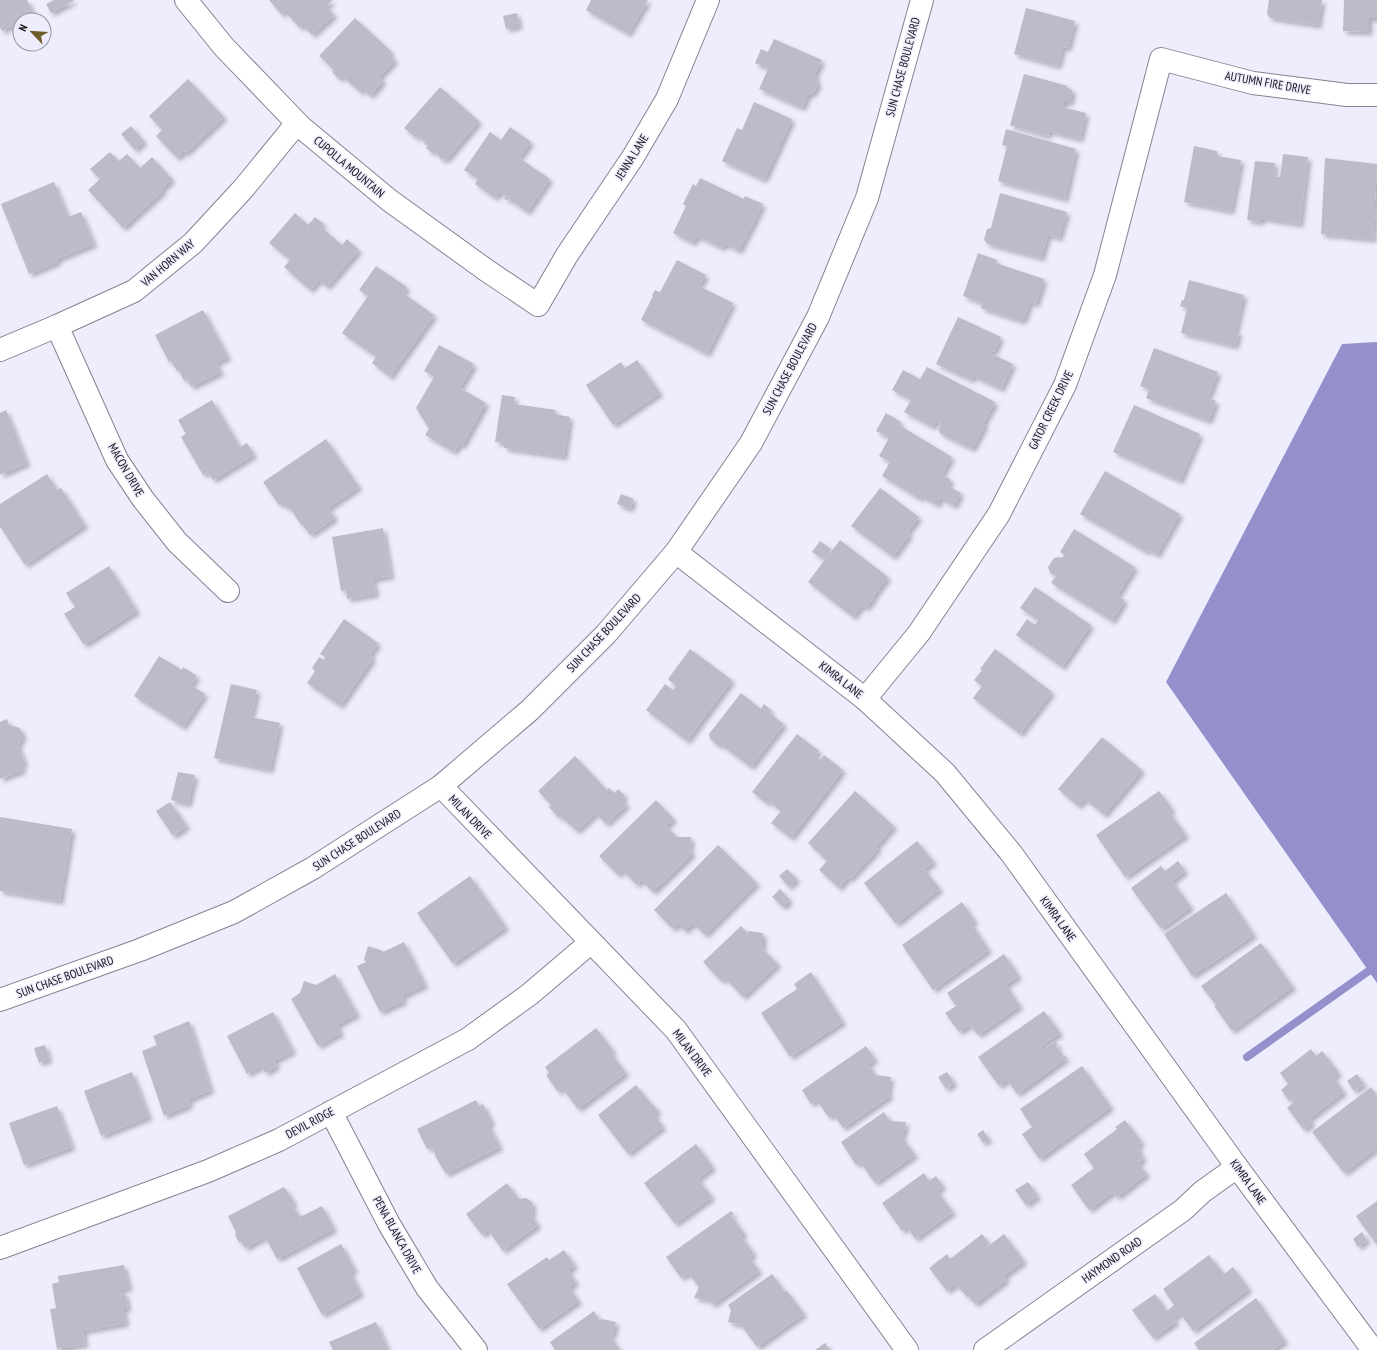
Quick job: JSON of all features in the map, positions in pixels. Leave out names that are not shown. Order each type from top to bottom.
[{"type":"street","name":"CUPOLLA MOUNTAIN","points":[[186,0],[224,47],[297,123],[389,200],[486,270],[538,305]]},
{"type":"street","name":"JENNA LANE","points":[[538,305],[567,255],[633,157],[667,99],[708,0]]},
{"type":"street","name":"SUN CHASE BOULEVARD","points":[[0,1000],[140,950],[234,912],[313,868],[440,786],[530,710],[606,634],[676,552],[751,443],[818,317],[867,198],[922,0]]},
{"type":"street","name":"AUTUMN FIRE DRIVE","points":[[1161,59],[1253,82],[1347,95],[1377,95]]},
{"type":"street","name":"GATOR CREEK DRIVE","points":[[865,699],[919,632],[998,514],[1065,385],[1105,275],[1161,59]]},
{"type":"street","name":"VAN HORN WAY","points":[[0,350],[57,326],[134,290],[193,243],[243,189],[297,123]]},
{"type":"street","name":"MACON DRIVE","points":[[57,326],[117,460],[143,499],[177,542],[228,591]]},
{"type":"street","name":"KIMRA LANE","points":[[676,552],[865,699],[946,773],[1011,853],[1237,1167],[1373,1350]]},
{"type":"street","name":"MILAN DRIVE","points":[[440,786],[590,943],[676,1030],[907,1350]]},
{"type":"street","name":"DEVIL RIDGE","points":[[0,1248],[208,1171],[279,1140],[468,1039],[530,994],[590,943]]},
{"type":"street","name":"PENA BLANCA DRIVE","points":[[331,1112],[389,1224],[427,1288],[476,1350]]},
{"type":"street","name":"HAYMOND ROAD","points":[[985,1350],[1182,1210],[1202,1192],[1237,1167]]},
{"type":"shaded area","points":[[1377,342],[1377,983],[1166,682],[1342,344]]},
{"type":"building","points":[[0,0],[27,0],[33,12],[12,12],[12,26],[2,31],[0,27]]},
{"type":"building","points":[[54,0],[75,0],[52,12],[46,4]]},
{"type":"building","points":[[269,0],[333,0],[326,6],[334,15],[312,35],[303,25],[300,28],[287,14],[291,10],[289,8],[282,15]]},
{"type":"building","points":[[591,0],[648,0],[628,34],[586,10]]},
{"type":"building","points":[[1269,0],[1322,0],[1318,25],[1270,18],[1267,14]]},
{"type":"building","points":[[1344,0],[1377,0],[1377,18],[1369,18],[1369,32],[1343,31]]},
{"type":"building","points":[[1026,8],[1075,21],[1068,48],[1063,47],[1058,66],[1014,54]]},
{"type":"building","points":[[517,13],[519,26],[506,29],[503,16]]},
{"type":"building","points":[[355,18],[392,52],[389,54],[395,60],[379,77],[383,81],[370,96],[363,89],[360,92],[342,76],[339,79],[332,72],[334,70],[319,56]]},
{"type":"building","points":[[774,39],[822,60],[815,74],[818,84],[814,92],[808,95],[802,108],[759,89],[768,69],[755,63],[761,49],[768,52]]},
{"type":"building","points":[[1024,74],[1068,86],[1067,87],[1073,91],[1070,102],[1064,102],[1062,107],[1086,113],[1080,139],[1049,131],[1048,136],[1010,125]]},
{"type":"building","points":[[188,79],[224,117],[186,153],[184,151],[177,158],[156,136],[162,130],[149,116]]},
{"type":"building","points":[[440,87],[479,121],[446,160],[444,158],[442,160],[434,151],[432,153],[426,148],[428,146],[424,143],[425,142],[418,136],[416,138],[404,128]]},
{"type":"building","points":[[754,102],[792,119],[764,180],[722,161],[737,128],[742,130]]},
{"type":"building","points":[[131,126],[144,141],[135,150],[121,134]]},
{"type":"building","points":[[510,127],[531,142],[519,158],[550,179],[527,212],[508,199],[504,199],[506,196],[499,192],[495,198],[475,184],[478,179],[464,170],[490,132],[501,140]]},
{"type":"building","points":[[1006,129],[1076,149],[1065,199],[998,181],[1007,146],[1002,145]]},
{"type":"building","points":[[1194,146],[1217,151],[1217,156],[1241,160],[1231,211],[1184,202]]},
{"type":"building","points":[[110,152],[119,161],[127,154],[140,168],[152,157],[172,179],[161,190],[163,191],[123,228],[88,190],[100,179],[90,169]]},
{"type":"building","points":[[1283,154],[1308,157],[1300,224],[1261,218],[1261,222],[1247,220],[1255,161],[1275,163],[1274,176],[1280,177]]},
{"type":"building","points":[[1325,158],[1377,164],[1373,239],[1321,234]]},
{"type":"building","points":[[700,178],[744,199],[745,196],[763,204],[739,251],[725,244],[722,248],[697,236],[693,243],[673,233],[686,206],[683,204],[693,184],[696,186]]},
{"type":"building","points":[[54,182],[68,217],[81,212],[94,244],[57,259],[58,262],[29,274],[1,204]]},
{"type":"building","points":[[1000,193],[1067,212],[1059,238],[1048,235],[1041,258],[988,244],[984,240],[987,229],[991,228]]},
{"type":"building","points":[[295,213],[308,225],[315,217],[324,224],[321,227],[342,245],[347,239],[359,250],[327,287],[319,280],[310,290],[284,267],[290,260],[269,243]]},
{"type":"building","points":[[978,253],[997,260],[996,263],[1044,279],[1036,304],[1030,302],[1024,319],[1021,321],[981,308],[982,303],[963,296]]},
{"type":"building","points":[[677,260],[706,275],[699,286],[733,303],[707,354],[641,320],[655,290],[660,292]]},
{"type":"building","points":[[376,266],[407,287],[403,293],[434,315],[390,377],[372,363],[376,357],[342,333],[368,296],[359,290]]},
{"type":"building","points":[[1189,280],[1244,295],[1235,332],[1239,332],[1235,346],[1181,333],[1187,308],[1180,306],[1182,300],[1184,300]]},
{"type":"building","points":[[203,310],[228,357],[216,363],[221,372],[191,387],[187,379],[184,381],[179,370],[177,371],[171,361],[169,362],[155,335]]},
{"type":"building","points":[[958,317],[1001,337],[994,352],[991,351],[990,353],[1013,364],[1001,389],[973,376],[971,380],[936,364]]},
{"type":"building","points":[[439,345],[474,364],[460,388],[486,403],[462,446],[459,444],[454,452],[425,435],[429,429],[416,408],[434,377],[424,371]]},
{"type":"building","points":[[1154,348],[1218,372],[1208,398],[1216,401],[1209,421],[1146,398],[1149,389],[1140,386]]},
{"type":"building","points":[[637,360],[660,393],[613,425],[586,385],[621,362],[625,368]]},
{"type":"building","points":[[927,367],[995,402],[972,449],[939,433],[940,432],[938,430],[941,424],[936,421],[933,427],[904,412],[911,400],[892,390],[903,370],[920,379]]},
{"type":"building","points":[[502,395],[515,397],[514,404],[556,410],[555,414],[570,417],[564,457],[504,448],[504,443],[495,442]]},
{"type":"building","points":[[212,400],[240,447],[247,443],[254,455],[213,480],[208,472],[203,475],[181,437],[186,434],[178,420]]},
{"type":"building","points":[[1134,405],[1200,434],[1180,481],[1113,452]]},
{"type":"building","points":[[6,410],[27,463],[0,475],[0,413]]},
{"type":"building","points":[[886,413],[901,422],[899,425],[952,457],[942,474],[951,480],[948,486],[961,493],[954,506],[940,498],[937,505],[921,496],[920,499],[882,476],[890,462],[879,456],[889,438],[876,431]]},
{"type":"building","points":[[326,439],[359,487],[328,508],[335,518],[310,535],[289,507],[287,509],[283,503],[279,505],[263,482]]},
{"type":"building","points":[[1105,471],[1180,514],[1157,555],[1148,550],[1146,552],[1080,514]]},
{"type":"building","points":[[47,474],[57,490],[61,488],[85,525],[25,565],[0,528],[0,504]]},
{"type":"building","points":[[880,488],[919,517],[907,533],[910,534],[893,557],[851,526]]},
{"type":"building","points":[[621,494],[634,499],[630,509],[617,504]]},
{"type":"building","points":[[383,528],[391,576],[373,579],[376,594],[347,599],[346,590],[341,591],[332,537]]},
{"type":"building","points":[[1074,529],[1135,567],[1117,596],[1125,600],[1112,621],[1051,583],[1056,576],[1050,573],[1048,567],[1054,558],[1062,558],[1064,555],[1060,552]]},
{"type":"building","points":[[840,540],[888,577],[866,608],[862,605],[853,617],[808,582]]},
{"type":"building","points":[[820,541],[831,549],[823,559],[812,552]]},
{"type":"building","points":[[109,566],[137,611],[84,645],[64,614],[75,607],[66,593]]},
{"type":"building","points":[[1035,587],[1091,625],[1062,667],[1016,635],[1027,619],[1035,625],[1038,620],[1020,608]]},
{"type":"building","points":[[344,619],[378,643],[370,655],[373,658],[340,706],[307,683],[315,671],[312,668],[319,657],[324,660],[325,657],[320,654]]},
{"type":"building","points":[[690,649],[732,680],[687,741],[646,710],[665,684],[673,690],[676,686],[668,679]]},
{"type":"building","points":[[995,649],[1052,692],[1020,734],[973,698],[982,686],[974,680],[982,670],[980,669]]},
{"type":"building","points":[[159,656],[182,670],[183,667],[197,676],[191,685],[205,694],[183,727],[134,696]]},
{"type":"building","points":[[231,684],[257,690],[251,717],[280,723],[270,770],[214,758]]},
{"type":"building","points":[[741,693],[761,709],[764,704],[771,710],[769,713],[784,724],[751,767],[721,745],[717,745],[710,739],[709,734]]},
{"type":"building","points":[[7,719],[9,725],[20,728],[23,735],[18,746],[25,763],[21,764],[23,770],[0,779],[0,722]]},
{"type":"building","points":[[797,734],[819,751],[815,756],[820,760],[824,755],[843,770],[791,838],[771,823],[781,811],[768,801],[766,803],[752,792]]},
{"type":"building","points":[[1102,737],[1142,770],[1104,815],[1085,799],[1078,806],[1058,789]]},
{"type":"building","points":[[575,756],[607,790],[609,788],[615,793],[618,789],[625,796],[622,800],[627,805],[606,824],[596,813],[577,831],[560,816],[559,818],[549,807],[551,805],[538,791]]},
{"type":"building","points":[[178,772],[195,775],[188,804],[171,800]]},
{"type":"building","points":[[855,791],[894,826],[876,847],[878,849],[850,879],[848,877],[839,888],[819,870],[827,861],[808,843]]},
{"type":"building","points":[[1159,791],[1172,809],[1169,812],[1186,835],[1125,877],[1096,835]]},
{"type":"building","points":[[656,800],[674,819],[666,826],[677,837],[691,837],[690,851],[693,853],[653,892],[641,880],[637,885],[622,870],[618,875],[599,856]]},
{"type":"building","points":[[170,802],[187,826],[173,836],[156,811]]},
{"type":"building","points":[[0,817],[72,829],[60,901],[0,891]]},
{"type":"building","points":[[917,841],[934,862],[924,869],[940,889],[896,924],[864,883]]},
{"type":"building","points":[[718,845],[757,883],[705,935],[693,923],[685,931],[678,924],[673,929],[654,910]]},
{"type":"building","points":[[1178,861],[1185,871],[1172,881],[1191,907],[1161,929],[1131,888],[1161,866],[1165,871]]},
{"type":"building","points":[[787,869],[797,879],[789,887],[779,876]]},
{"type":"building","points":[[470,876],[506,927],[453,964],[417,913]]},
{"type":"building","points":[[780,889],[790,900],[783,907],[772,897]]},
{"type":"building","points":[[1226,893],[1254,935],[1192,976],[1164,934]]},
{"type":"building","points":[[962,902],[975,921],[971,923],[989,950],[933,990],[902,945]]},
{"type":"building","points":[[741,926],[748,933],[749,931],[763,933],[763,946],[761,947],[778,964],[743,997],[725,978],[721,981],[703,962]]},
{"type":"building","points":[[404,942],[425,985],[402,996],[404,1001],[380,1012],[357,966],[366,962],[364,960],[368,946],[383,952]]},
{"type":"building","points":[[1261,943],[1293,987],[1232,1031],[1214,1006],[1216,1005],[1201,986]]},
{"type":"building","points":[[1004,954],[1019,976],[1006,985],[1020,1006],[978,1035],[970,1025],[959,1032],[945,1013],[956,1006],[947,993]]},
{"type":"building","points":[[811,972],[843,1022],[790,1057],[761,1013],[797,989],[794,984]]},
{"type":"building","points":[[335,974],[357,1014],[337,1025],[341,1033],[318,1046],[291,999],[300,993],[304,981],[316,985]]},
{"type":"building","points":[[1044,1011],[1060,1033],[1040,1047],[1043,1050],[1055,1041],[1058,1045],[1056,1046],[1064,1057],[1065,1055],[1067,1058],[1017,1094],[1007,1080],[999,1086],[978,1057]]},
{"type":"building","points":[[273,1012],[293,1051],[274,1061],[277,1066],[265,1073],[262,1066],[247,1074],[227,1036]]},
{"type":"building","points":[[189,1021],[211,1090],[188,1100],[190,1105],[164,1116],[142,1051],[157,1045],[153,1036]]},
{"type":"building","points":[[596,1028],[613,1051],[611,1053],[626,1073],[578,1109],[562,1088],[558,1092],[546,1075],[549,1073],[545,1067]]},
{"type":"building","points":[[45,1045],[49,1059],[39,1063],[34,1048]]},
{"type":"building","points":[[866,1046],[875,1059],[868,1064],[875,1075],[891,1077],[888,1092],[890,1096],[843,1128],[833,1114],[829,1118],[817,1100],[811,1104],[802,1090]]},
{"type":"building","points":[[1311,1049],[1316,1056],[1322,1051],[1339,1073],[1333,1077],[1344,1092],[1309,1119],[1312,1123],[1304,1130],[1287,1108],[1295,1101],[1293,1098],[1289,1101],[1281,1090],[1288,1084],[1280,1073]]},
{"type":"building","points":[[1082,1066],[1111,1107],[1039,1159],[1022,1134],[1032,1127],[1020,1109]]},
{"type":"building","points":[[132,1072],[149,1117],[101,1136],[84,1091]]},
{"type":"building","points":[[947,1072],[954,1083],[946,1089],[938,1077]]},
{"type":"building","points":[[1357,1074],[1364,1084],[1354,1091],[1347,1081]]},
{"type":"building","points":[[636,1085],[658,1111],[654,1114],[663,1127],[628,1154],[598,1115]]},
{"type":"building","points":[[1371,1087],[1377,1095],[1377,1148],[1344,1173],[1312,1132]]},
{"type":"building","points":[[476,1100],[479,1106],[483,1104],[492,1122],[488,1124],[500,1147],[446,1174],[435,1156],[432,1147],[427,1149],[417,1129]]},
{"type":"building","points":[[57,1106],[72,1147],[24,1165],[9,1123]]},
{"type":"building","points":[[884,1112],[890,1121],[906,1122],[903,1135],[901,1136],[915,1155],[875,1183],[860,1162],[856,1165],[841,1142]]},
{"type":"building","points":[[1125,1120],[1142,1142],[1138,1145],[1140,1154],[1144,1158],[1138,1163],[1147,1174],[1117,1197],[1113,1192],[1089,1210],[1071,1185],[1094,1168],[1084,1154],[1117,1129],[1115,1127]]},
{"type":"building","points":[[983,1130],[989,1139],[983,1143],[977,1134]]},
{"type":"building","points":[[696,1144],[713,1167],[698,1179],[712,1197],[675,1224],[644,1183]]},
{"type":"building","points":[[924,1173],[929,1181],[936,1176],[943,1186],[937,1191],[953,1212],[915,1239],[907,1227],[902,1231],[882,1203]]},
{"type":"building","points":[[1028,1182],[1038,1196],[1026,1205],[1015,1190]]},
{"type":"building","points":[[507,1183],[519,1199],[526,1198],[532,1202],[533,1209],[531,1215],[538,1225],[503,1251],[490,1233],[492,1232],[490,1229],[482,1235],[466,1214]]},
{"type":"building","points":[[284,1187],[294,1202],[292,1205],[300,1217],[322,1206],[334,1229],[277,1259],[265,1237],[245,1248],[235,1235],[236,1232],[228,1216]]},
{"type":"building","points":[[1377,1201],[1377,1245],[1356,1216]]},
{"type":"building","points":[[731,1211],[734,1214],[731,1216],[744,1233],[741,1236],[754,1254],[749,1257],[759,1271],[712,1305],[709,1300],[694,1298],[699,1287],[688,1273],[681,1278],[666,1257]]},
{"type":"building","points":[[1362,1232],[1367,1240],[1358,1247],[1353,1239]]},
{"type":"building","points":[[982,1234],[989,1243],[985,1246],[987,1247],[1004,1234],[1024,1261],[1004,1276],[1006,1280],[975,1304],[956,1284],[947,1291],[929,1268],[947,1254],[950,1259]]},
{"type":"building","points":[[341,1244],[355,1270],[350,1272],[361,1293],[322,1315],[297,1268]]},
{"type":"building","points":[[564,1250],[575,1266],[568,1270],[576,1282],[569,1287],[579,1301],[539,1329],[507,1284],[547,1257],[549,1260]]},
{"type":"building","points":[[1209,1255],[1224,1274],[1233,1267],[1249,1289],[1193,1331],[1180,1313],[1173,1318],[1176,1322],[1153,1338],[1132,1310],[1155,1294],[1167,1311],[1174,1305],[1163,1289]]},
{"type":"building","points":[[124,1265],[129,1288],[120,1290],[121,1294],[125,1293],[128,1308],[123,1309],[126,1323],[83,1331],[85,1344],[57,1349],[50,1309],[56,1308],[52,1284],[59,1282],[58,1276]]},
{"type":"building","points":[[772,1274],[804,1314],[757,1347],[741,1325],[728,1322],[731,1310],[728,1305]]},
{"type":"building","points":[[1256,1298],[1285,1341],[1272,1350],[1199,1350],[1194,1343]]},
{"type":"building","points":[[594,1311],[600,1321],[602,1319],[616,1322],[613,1334],[610,1336],[620,1350],[555,1350],[550,1342]]},
{"type":"building","points":[[376,1322],[388,1350],[333,1350],[329,1342]]},
{"type":"building","points":[[825,1343],[830,1350],[815,1350]]},
{"type":"waterway","points":[[1247,1057],[1377,965]]}]
